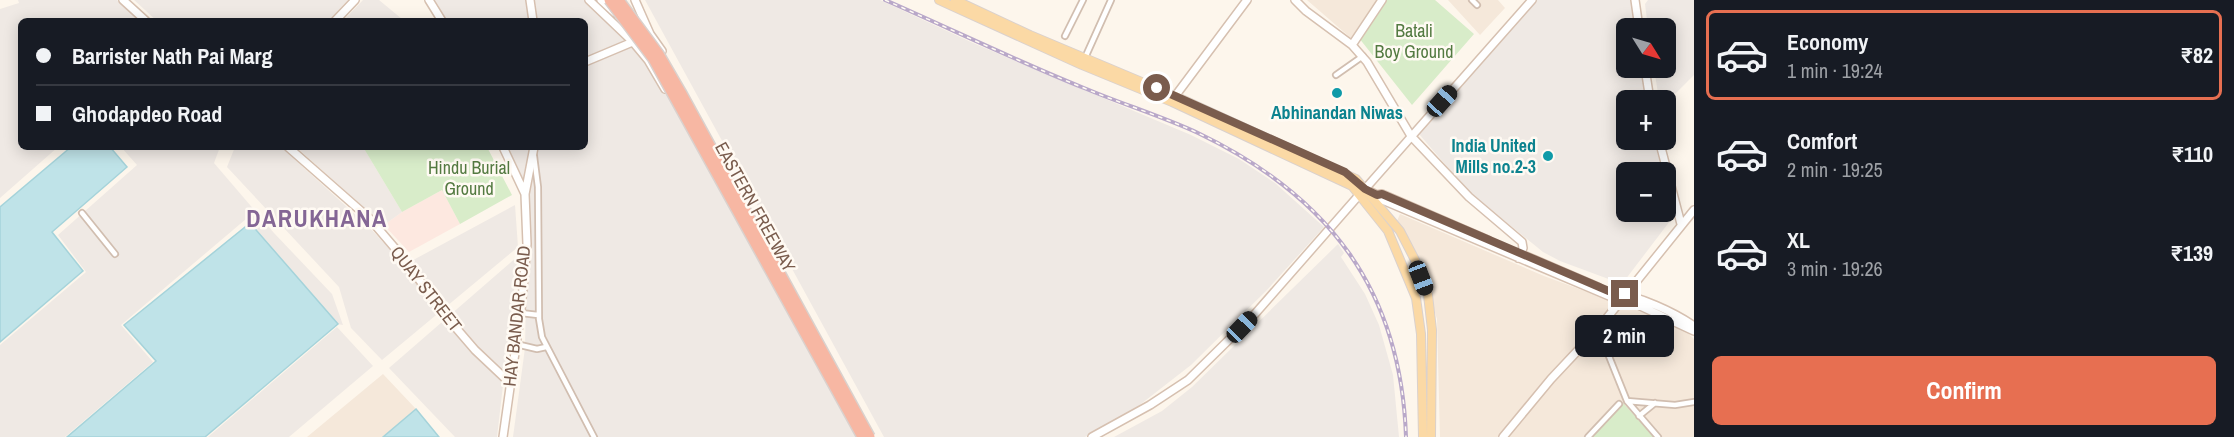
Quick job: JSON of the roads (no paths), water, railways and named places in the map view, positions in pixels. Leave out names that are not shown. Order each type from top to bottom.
[{"type":"highway","name":"EASTERN FREEWAY","points":[[609,0],[653,59],[860,437]]},
{"type":"highway","name":"EASTERN FREEWAY","points":[[619,0],[659,54],[872,437]]},
{"type":"main road","points":[[939,0],[956,2],[1083,61],[1345,172],[1400,231],[1415,260],[1428,294],[1432,330],[1431,437]]},
{"type":"main road","points":[[1363,192],[1388,231],[1416,298],[1421,334],[1423,437]]},
{"type":"street","points":[[123,0],[143,18]]},
{"type":"street","points":[[338,18],[355,0]]},
{"type":"street","points":[[429,0],[440,18]]},
{"type":"street","points":[[530,0],[532,18]]},
{"type":"street","points":[[589,0],[633,42],[648,60],[860,437]]},
{"type":"street","points":[[601,0],[616,15],[650,34]]},
{"type":"street","points":[[635,0],[650,34],[663,52],[705,127],[872,437]]},
{"type":"street","points":[[1065,36],[1083,0]]},
{"type":"street","points":[[1083,61],[1111,0]]},
{"type":"street","points":[[1173,99],[1247,0]]},
{"type":"street","points":[[1295,0],[1363,56],[1411,136],[1469,197],[1520,240],[1523,246],[1519,256]]},
{"type":"street","points":[[1352,45],[1382,0]]},
{"type":"street","points":[[1472,0],[1477,5]]},
{"type":"street","points":[[1092,437],[1150,405],[1188,380],[1254,315],[1532,0]]},
{"type":"street","points":[[1635,0],[1638,18]]},
{"type":"street","points":[[588,61],[650,34]]},
{"type":"street","points":[[1336,75],[1363,56]]},
{"type":"street","name":"QUAY STREET","points":[[291,150],[370,219],[475,351],[510,382]]},
{"type":"street","points":[[504,150],[525,194]]},
{"type":"street","points":[[525,194],[534,150]]},
{"type":"street","points":[[534,150],[538,187],[538,315],[542,337],[594,437]]},
{"type":"street","points":[[1662,150],[1681,224]]},
{"type":"street","points":[[1363,192],[1382,194],[1519,256],[1678,316],[1694,326]]},
{"type":"street","name":"HAY BANDAR ROAD","points":[[503,437],[521,313],[527,244],[525,194]]},
{"type":"street","points":[[1503,437],[1551,379],[1598,329],[1694,210]]},
{"type":"street","points":[[82,213],[115,254]]},
{"type":"street","points":[[1623,296],[1694,332]]},
{"type":"street","points":[[521,313],[538,315]]},
{"type":"street","points":[[1598,329],[1627,401],[1658,437]]},
{"type":"street","points":[[516,344],[537,349],[546,347]]},
{"type":"street","points":[[1627,401],[1675,405],[1694,402]]},
{"type":"street","points":[[1639,416],[1654,403]]},
{"type":"street","points":[[1588,437],[1619,404]]},
{"type":"water","points":[[67,150],[113,150],[127,167],[52,232],[83,271],[0,342],[0,207]]},
{"type":"water","points":[[250,223],[338,324],[205,437],[67,437],[156,361],[124,325]]},
{"type":"water","points":[[416,409],[439,437],[383,437]]},
{"type":"railway","points":[[885,0],[1059,78],[1198,133],[1244,158],[1285,186],[1320,218],[1349,254],[1373,293],[1390,336],[1401,384],[1406,437]]},
{"type":"place","name":"Abhinandan Niwas","points":[[1337,93]]},
{"type":"place","name":"India United Mills no.2-3","points":[[1548,156]]},
{"type":"district","name":"DARUKHANA","points":[[317,219]]},
{"type":"park label","name":"Batali Boy Ground","points":[[1414,42]]},
{"type":"park label","name":"Hindu Burial Ground","points":[[469,178]]}]
